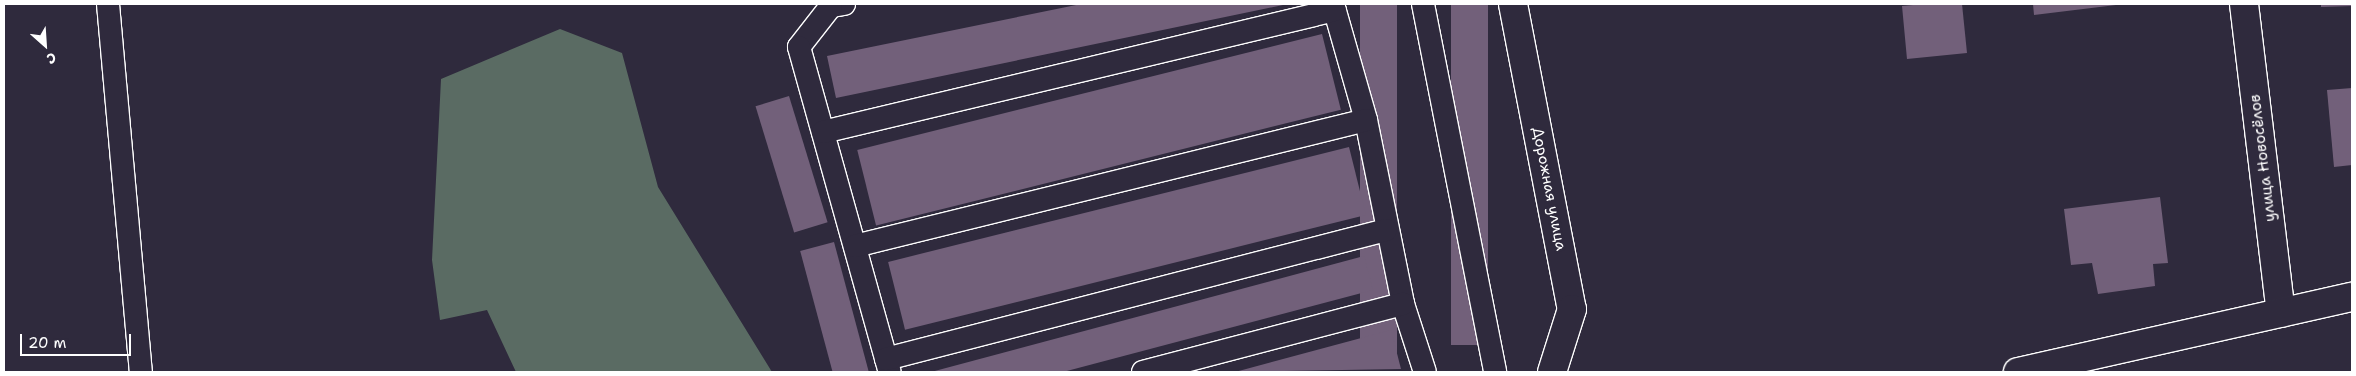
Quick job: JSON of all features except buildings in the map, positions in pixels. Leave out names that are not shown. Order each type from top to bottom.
[{"type":"street","name":"Дорожная улица","points":[[1512,4],[1572,309],[1552,372]]},
{"type":"street","name":"улица Новосёлов","points":[[2244,4],[2281,312]]},
{"type":"street","points":[[2018,372],[2352,297]]},
{"type":"lane","points":[[108,4],[141,372]]},
{"type":"lane","points":[[844,4],[831,6],[799,47],[888,366],[1386,230]]},
{"type":"lane","points":[[1423,4],[1495,372]]},
{"type":"lane","points":[[823,132],[1334,7],[1366,120],[1386,230],[1403,304],[1425,372]]},
{"type":"lane","points":[[855,246],[1366,120]]},
{"type":"lane","points":[[1143,372],[1403,304]]},
{"type":"green space","points":[[560,29],[622,53],[658,187],[772,372],[516,372],[487,310],[440,320],[432,260],[441,79]]}]
